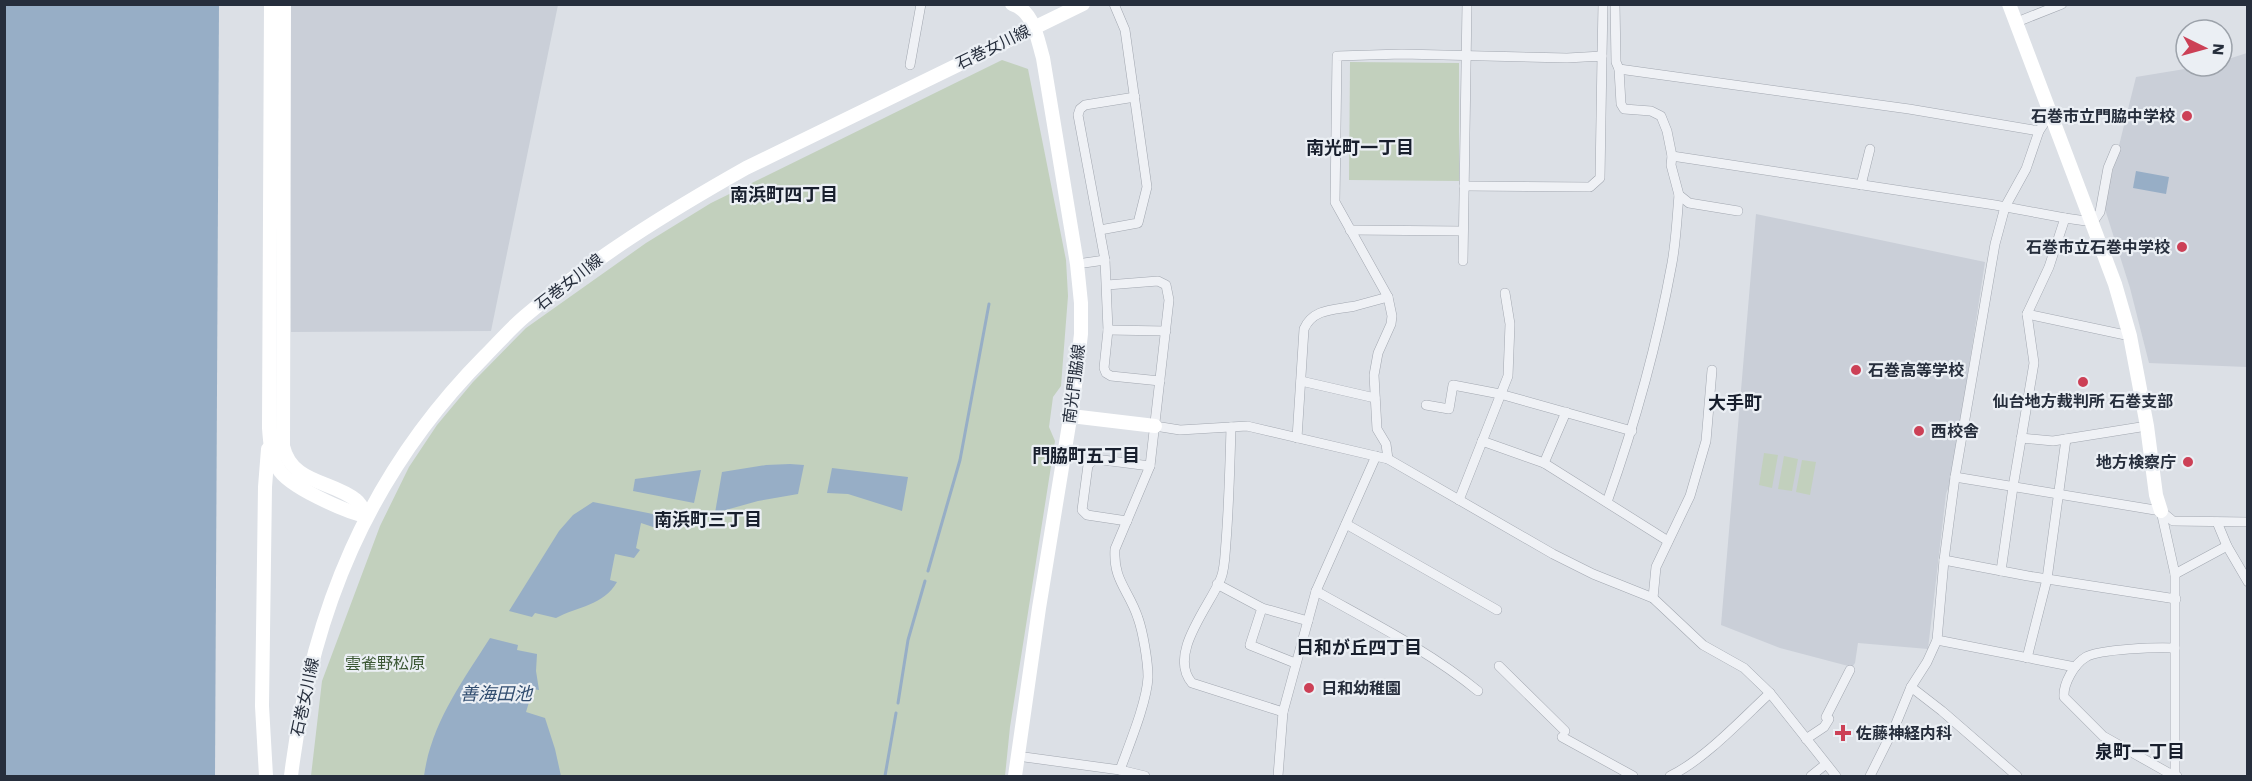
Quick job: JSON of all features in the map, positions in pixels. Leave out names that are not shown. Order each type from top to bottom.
[{"type":"street","points":[[266,777],[262,706],[264,486],[269,428],[271,4]]},
{"type":"street","points":[[284,4],[283,446],[293,467],[301,474],[357,501],[366,516]]},
{"type":"street","points":[[910,65],[921,4]]},
{"type":"street","points":[[1012,4],[1023,10],[1034,27]]},
{"type":"street","name":"石巻女川線","points":[[291,777],[308,672],[332,596],[366,516],[397,465],[442,403],[523,318],[609,252],[692,198],[746,168],[1083,4]]},
{"type":"street","points":[[1100,230],[1138,223],[1148,187],[1125,30],[1114,4]]},
{"type":"street","points":[[1463,261],[1467,4]]},
{"type":"street","points":[[1464,186],[1590,187],[1600,178],[1603,4]]},
{"type":"street","points":[[1606,502],[1632,431],[1650,366],[1672,262],[1679,195],[1671,165],[1672,156],[1667,131],[1660,116],[1651,111],[1624,109],[1621,104],[1619,69],[1616,62],[1616,4]]},
{"type":"street","points":[[2009,4],[2093,222],[2130,336],[2147,426],[2156,495],[2175,574],[2176,599],[2175,776],[2103,736],[2064,697],[2063,689],[2074,667],[2085,657],[2175,648]]},
{"type":"street","points":[[2017,22],[2062,4]]},
{"type":"street","name":"南光門脇線","points":[[1015,777],[1039,608],[1071,416],[1081,334],[1077,264],[1043,57],[1034,27]]},
{"type":"street","points":[[1388,459],[1386,444],[1377,429],[1374,375],[1378,353],[1391,324],[1388,297],[1335,202],[1337,56],[1466,55],[1567,58],[1602,56]]},
{"type":"street","points":[[1619,69],[1898,107],[2039,131]]},
{"type":"street","points":[[1135,97],[1085,105],[1080,108],[1078,115],[1105,260],[1108,330],[1104,368],[1111,376],[1160,381]]},
{"type":"street","points":[[1870,777],[1911,687],[1927,662],[1937,640],[1944,560],[1955,477],[1995,244],[2005,207],[2026,169],[2039,131],[2051,113]]},
{"type":"street","points":[[1861,185],[1870,149]]},
{"type":"street","points":[[2093,222],[2100,212],[2108,168],[2116,149]]},
{"type":"street","points":[[1672,156],[2093,222]]},
{"type":"street","points":[[1679,195],[1689,203],[1738,211]]},
{"type":"street","points":[[2001,571],[2034,363],[2027,314],[2049,267],[2065,218]]},
{"type":"street","points":[[1350,230],[1463,231]]},
{"type":"street","points":[[1077,264],[1105,260]]},
{"type":"street","points":[[1107,285],[1158,281],[1166,285],[1169,300],[1150,466],[1115,549],[1114,562],[1117,577],[1139,620],[1148,675],[1146,691],[1120,770]]},
{"type":"street","points":[[1459,500],[1508,376],[1510,324],[1505,293]]},
{"type":"street","points":[[1297,438],[1304,328],[1308,320],[1326,310],[1388,297]]},
{"type":"street","points":[[2027,314],[2130,336]]},
{"type":"street","points":[[1108,330],[1166,331]]},
{"type":"street","points":[[1653,598],[1656,567],[1689,496],[1706,441],[1712,370]]},
{"type":"street","points":[[1301,381],[1375,398]]},
{"type":"street","points":[[1426,405],[1449,409],[1454,385],[1500,394],[1632,431]]},
{"type":"street","points":[[1544,463],[1566,412]]},
{"type":"street","points":[[1071,416],[1180,430],[1256,427],[1388,459],[1593,574],[1653,598],[1703,645],[1744,668],[1770,693],[1836,777]]},
{"type":"street","points":[[2021,438],[2053,441],[2147,426]]},
{"type":"street","points":[[1231,427],[1227,532],[1221,577],[1185,650],[1183,659],[1188,678],[1192,683],[1283,712]]},
{"type":"street","points":[[269,428],[272,452],[282,474],[296,485],[347,511],[366,516]]},
{"type":"street","points":[[2027,658],[2047,579],[2066,439]]},
{"type":"street","points":[[1482,441],[1544,463],[1668,541]]},
{"type":"street","points":[[1278,777],[1283,712],[1316,591],[1376,456]]},
{"type":"street","points":[[1127,521],[1087,515],[1082,510],[1088,465],[1095,459],[1150,466]]},
{"type":"street","points":[[1955,477],[2161,511],[2174,521],[2247,522]]},
{"type":"street","points":[[2217,522],[2247,582]]},
{"type":"street","points":[[1346,524],[1497,610]]},
{"type":"street","points":[[2175,574],[2227,546]]},
{"type":"street","points":[[1944,560],[2176,599]]},
{"type":"street","points":[[1217,585],[1262,608],[1308,621]]},
{"type":"street","points":[[1316,591],[1420,650],[1454,671],[1478,691]]},
{"type":"street","points":[[1262,608],[1250,645],[1295,663]]},
{"type":"street","points":[[1937,640],[2074,667]]},
{"type":"street","points":[[1499,666],[1564,734],[1633,777]]},
{"type":"street","points":[[1806,739],[1824,727],[1829,719],[1826,717],[1850,669]]},
{"type":"street","points":[[1911,687],[2017,777]]},
{"type":"street","points":[[1671,776],[1700,756],[1770,693]]},
{"type":"street","points":[[1017,756],[1120,770],[1145,777]]},
{"type":"street","points":[[1811,777],[1826,764]]},
{"type":"street","points":[[1094,777],[1095,766]]},
{"type":"shaded area","points":[[289,5],[558,5],[491,331],[291,332]]},
{"type":"shaded area","name":"石巻市立石巻中学校","points":[[2247,53],[2247,367],[2149,363],[2130,288],[2104,206],[2136,77],[2174,71],[2174,78],[2234,78],[2234,57]]},
{"type":"shaded area","name":"石巻高等学校","points":[[1756,214],[1985,262],[1952,478],[1946,494],[1928,649],[1858,643],[1855,663],[1852,667],[1780,648],[1721,625]]},
{"type":"green space","name":"雲雀野松原","points":[[1002,60],[1028,69],[1066,260],[1068,296],[1061,386],[1053,397],[1049,427],[1055,441],[1010,727],[1005,776],[311,776],[322,681],[380,526],[409,467],[437,425],[473,382],[526,328],[646,243],[711,203]]},
{"type":"green space","points":[[1350,62],[1459,63],[1459,181],[1349,180]]},
{"type":"green space","points":[[1764,453],[1778,455],[1772,488],[1759,485]]},
{"type":"green space","points":[[1784,456],[1798,459],[1792,491],[1778,489]]},
{"type":"green space","points":[[1802,460],[1816,462],[1810,495],[1796,492]]},
{"type":"water","points":[[5,4],[219,5],[215,776],[5,776]]},
{"type":"water","points":[[2136,171],[2169,177],[2166,194],[2133,188]]},
{"type":"water","points":[[766,465],[804,465],[798,494],[758,501],[715,513],[722,472]]},
{"type":"water","points":[[832,468],[908,477],[902,511],[848,494],[827,493]]},
{"type":"water","points":[[701,470],[694,503],[633,491],[635,479]]},
{"type":"water","points":[[593,502],[678,519],[668,521],[656,528],[641,523],[636,548],[640,550],[634,558],[615,554],[610,580],[617,582],[605,596],[597,601],[556,618],[535,613],[532,617],[509,611],[559,531],[573,515]]},
{"type":"water","name":"善海田池","points":[[490,638],[518,645],[517,650],[537,654],[536,671],[539,690],[533,689],[526,712],[545,718],[561,776],[424,776],[433,739],[449,704]]},
{"type":"waterway","points":[[928,571],[960,460],[989,304]]},
{"type":"waterway","points":[[898,703],[908,640],[925,581]]},
{"type":"waterway","points":[[885,776],[896,713]]},
{"type":"place","name":"石巻市立門脇中学校","points":[[2187,116]]},
{"type":"place","name":"石巻市立石巻中学校","points":[[2182,247]]},
{"type":"place","name":"石巻高等学校","points":[[1856,370]]},
{"type":"place","name":"仙台地方裁判所 石巻支部","points":[[2083,382]]},
{"type":"place","name":"西校舎","points":[[1919,431]]},
{"type":"place","name":"地方検察庁","points":[[2188,462]]},
{"type":"place","name":"日和幼稚園","points":[[1309,688]]},
{"type":"place","name":"佐藤神経内科","points":[[1843,733]]},
{"type":"district","name":"南光町一丁目","points":[[1360,147]]},
{"type":"district","name":"南浜町四丁目","points":[[784,194]]},
{"type":"district","name":"大手町","points":[[1735,402]]},
{"type":"district","name":"門脇町五丁目","points":[[1086,455]]},
{"type":"district","name":"南浜町三丁目","points":[[708,519]]},
{"type":"district","name":"日和が丘四丁目","points":[[1359,647]]},
{"type":"district","name":"泉町一丁目","points":[[2140,751]]}]
